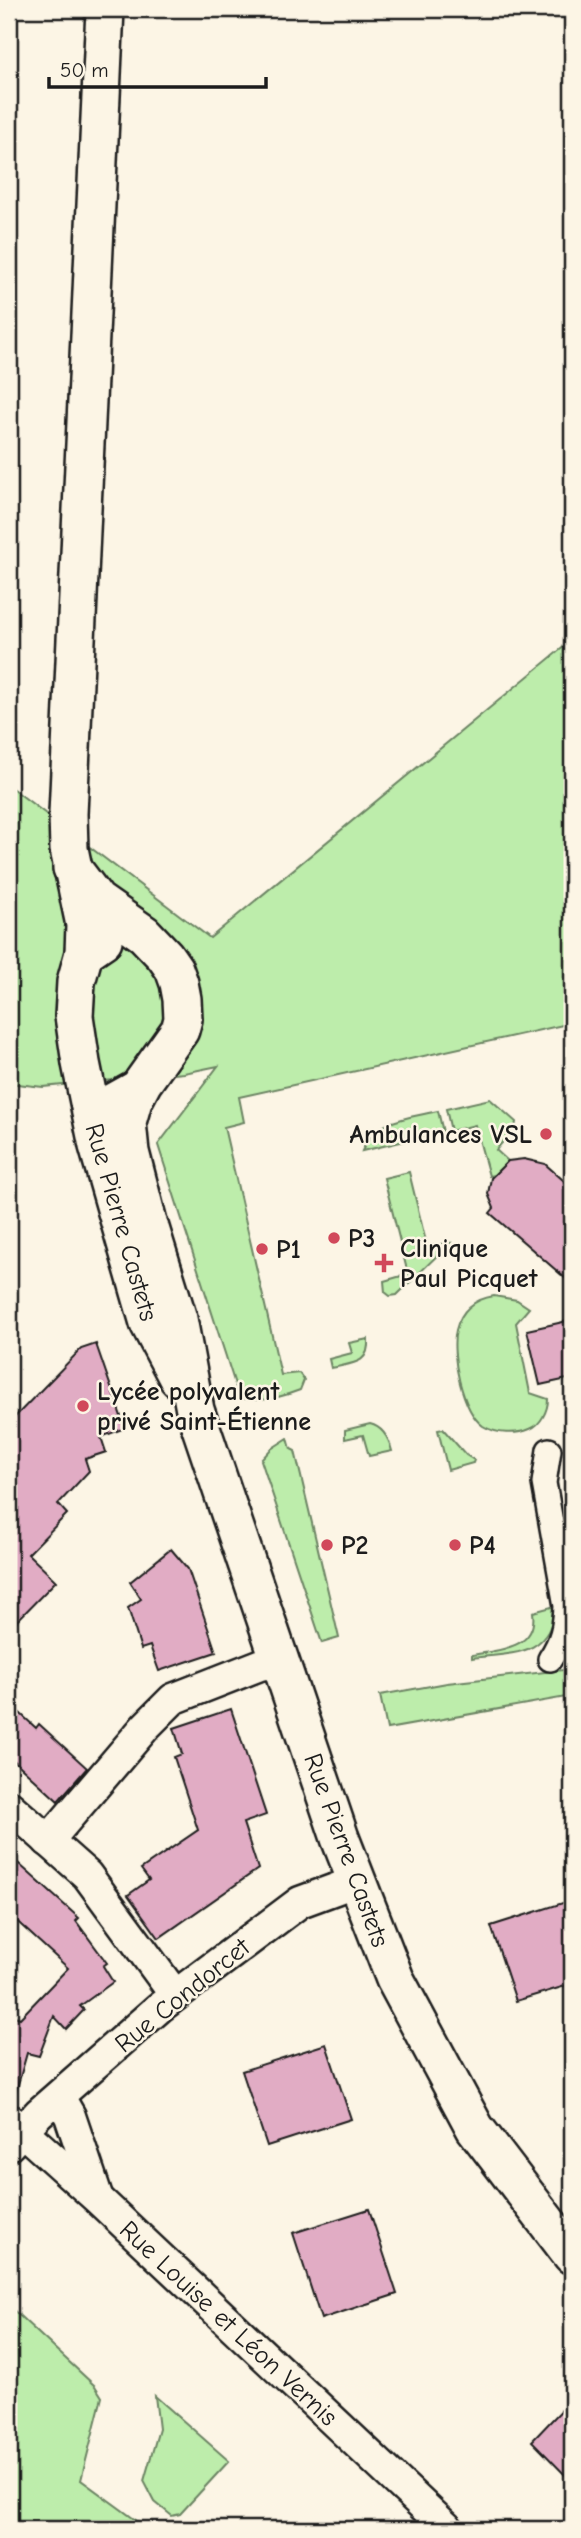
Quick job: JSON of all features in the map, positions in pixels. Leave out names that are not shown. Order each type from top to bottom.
[{"type":"street","name":"Rue Pierre Castets","points":[[105,9],[68,814],[72,869],[85,925],[84,953],[76,982],[74,1016],[89,1109],[149,1323],[195,1410]]},
{"type":"street","points":[[72,869],[97,901],[144,934],[165,956],[174,969],[183,999],[180,1030],[153,1069],[98,1107],[89,1109]]},
{"type":"street","points":[[84,953],[100,940],[113,940],[139,955],[153,973],[164,1015],[153,1069]]},
{"type":"street","name":"Rue Pierre Castets","points":[[153,1069],[133,1101],[127,1122],[136,1178],[178,1319],[195,1410],[340,1838],[396,1979],[475,2128],[572,2255]]},
{"type":"street","points":[[549,1450],[544,1483],[566,1605],[565,1626],[560,1645],[550,1659]]},
{"type":"street","points":[[48,1841],[146,1726],[173,1699],[261,1665],[279,1661]]},
{"type":"street","points":[[9,1806],[87,1875],[175,1995]]},
{"type":"street","name":"Rue Condorcet","points":[[13,2132],[60,2097],[175,1995],[300,1902],[357,1881]]},
{"type":"street","points":[[60,2097],[70,2116],[98,2199]]},
{"type":"street","name":"Rue Louise et Léon Vernis","points":[[13,2132],[98,2199],[448,2529]]},
{"type":"green space","points":[[572,640],[572,1023],[239,1097],[244,1122],[224,1127],[281,1375],[299,1373],[304,1380],[300,1390],[278,1397],[254,1400],[239,1397],[158,1145],[218,1066],[184,1073],[43,1087],[9,1083],[9,786],[210,938]]},
{"type":"green space","points":[[490,1099],[516,1122],[496,1150],[508,1161],[494,1175],[489,1176],[475,1125],[451,1131],[446,1109]]},
{"type":"green space","points":[[438,1111],[443,1132],[362,1151],[375,1132],[384,1126],[404,1118]]},
{"type":"green space","points":[[409,1172],[427,1246],[450,1243],[397,1295],[390,1296],[385,1292],[384,1281],[408,1274],[384,1178]]},
{"type":"green space","points":[[494,1296],[517,1300],[529,1308],[516,1323],[530,1393],[548,1399],[541,1421],[530,1429],[519,1432],[494,1431],[476,1419],[464,1395],[456,1367],[456,1330],[461,1317],[475,1303]]},
{"type":"green space","points":[[368,1339],[368,1348],[363,1358],[331,1368],[329,1359],[352,1353],[349,1343]]},
{"type":"green space","points":[[370,1424],[385,1434],[392,1451],[369,1456],[363,1435],[345,1439],[345,1430]]},
{"type":"green space","points":[[443,1429],[466,1455],[474,1460],[473,1463],[448,1470],[438,1430]]},
{"type":"green space","points":[[288,1438],[291,1449],[295,1451],[339,1638],[322,1643],[261,1460],[271,1449]]},
{"type":"green space","points":[[555,1606],[552,1623],[538,1644],[515,1653],[472,1658],[472,1655],[504,1649],[523,1641],[533,1624],[533,1612]]},
{"type":"green space","points":[[572,1669],[572,1696],[387,1729],[380,1695],[447,1683]]},
{"type":"green space","points":[[9,2306],[95,2386],[102,2397],[81,2480],[148,2529],[9,2529]]},
{"type":"green space","points":[[155,2396],[229,2461],[180,2514],[172,2516],[155,2502],[144,2481],[159,2429]]},
{"type":"building","name":"Clinique Paul Picquet","points":[[524,1159],[545,1164],[572,1188],[572,1284],[490,1213],[494,1208],[488,1194],[491,1178],[508,1161]]},
{"type":"building","points":[[572,1320],[572,1378],[540,1385],[527,1330]]},
{"type":"building","points":[[96,1344],[125,1428],[101,1437],[106,1452],[85,1459],[89,1471],[58,1504],[67,1514],[28,1554],[56,1581],[9,1629],[9,1423],[81,1349]]},
{"type":"building","points":[[171,1549],[188,1569],[216,1652],[159,1671],[150,1646],[141,1649],[128,1608],[141,1599],[130,1582]]},
{"type":"building","points":[[9,1703],[36,1728],[39,1724],[87,1768],[58,1801],[9,1756]]},
{"type":"building","points":[[231,1709],[266,1815],[243,1823],[258,1869],[159,1938],[128,1895],[149,1880],[141,1869],[198,1830],[174,1757],[182,1754],[174,1728]]},
{"type":"building","points":[[9,1855],[79,1918],[76,1921],[107,1963],[103,1966],[113,1982],[80,2006],[84,2010],[66,2029],[54,2016],[39,2056],[27,2053],[15,2095],[9,2094],[9,2014],[20,2018],[68,1968],[9,1914]]},
{"type":"building","points":[[572,1900],[572,1984],[516,2001],[491,1926]]},
{"type":"building","points":[[326,2044],[351,2119],[267,2146],[242,2071]]},
{"type":"building","points":[[369,2209],[397,2294],[321,2319],[293,2233]]},
{"type":"building","points":[[572,2399],[572,2482],[532,2441]]},
{"type":"place","name":"Ambulances VSL","points":[[546,1134]]},
{"type":"place","name":"P3","points":[[334,1238]]},
{"type":"place","name":"P1","points":[[262,1249]]},
{"type":"place","name":"Clinique Paul Picquet","points":[[384,1263]]},
{"type":"place","name":"Lycée polyvalent privé Saint-Étienne","points":[[83,1406]]},
{"type":"place","name":"P2","points":[[327,1545]]},
{"type":"place","name":"P4","points":[[455,1545]]}]
